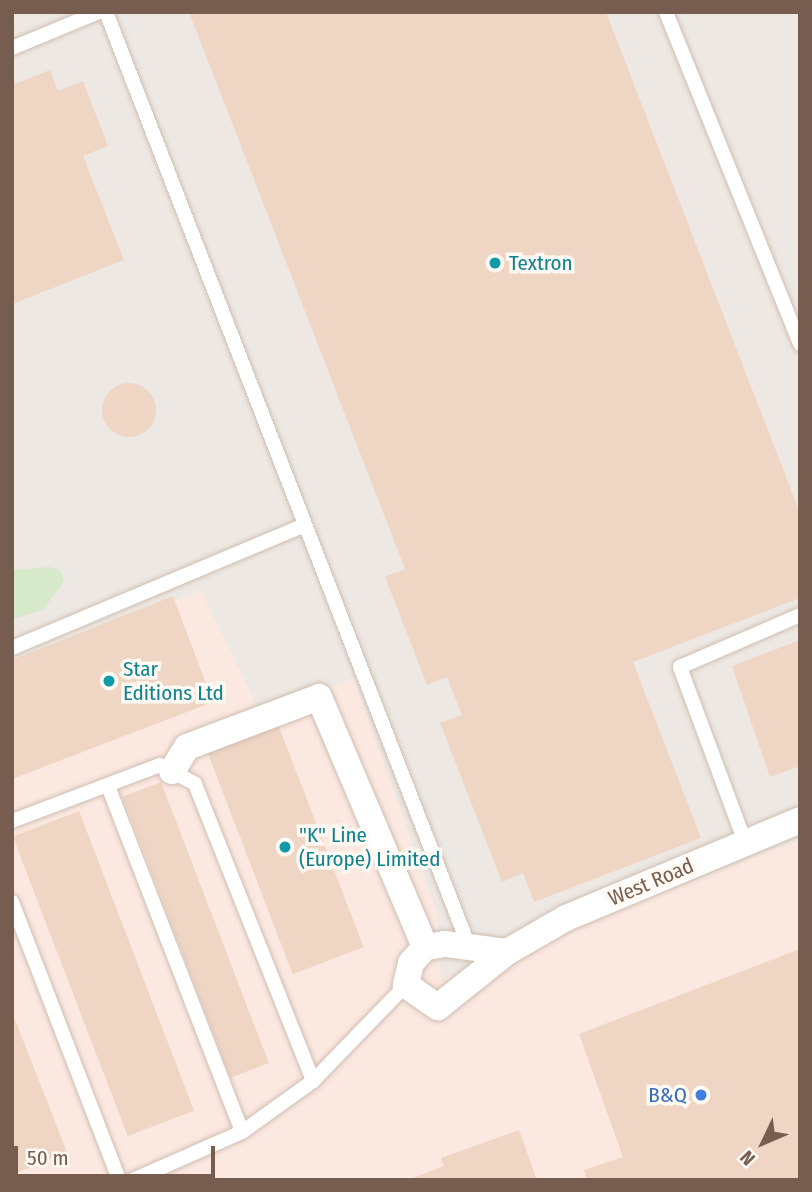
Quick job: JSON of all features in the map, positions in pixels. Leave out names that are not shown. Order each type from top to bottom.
[{"type":"street","points":[[172,771],[187,747],[319,697],[425,947]]},
{"type":"street","name":"West Road","points":[[406,985],[438,1007],[507,952],[566,918],[800,820]]},
{"type":"street","points":[[425,947],[507,952]]},
{"type":"street","points":[[406,985],[411,963],[425,947]]},
{"type":"lane","points":[[12,48],[99,12]]},
{"type":"lane","points":[[106,12],[303,526],[470,948]]},
{"type":"lane","points":[[666,12],[800,344]]},
{"type":"lane","points":[[12,648],[303,526]]},
{"type":"lane","points":[[745,842],[680,667],[800,615]]},
{"type":"lane","points":[[12,821],[160,765],[195,783],[313,1081]]},
{"type":"lane","points":[[108,786],[242,1132]]},
{"type":"lane","points":[[12,902],[119,1180]]},
{"type":"lane","points":[[133,1180],[242,1132],[313,1081],[406,985]]},
{"type":"shaded area","points":[[12,12],[800,12],[800,839],[441,980],[437,914],[354,679],[259,711],[201,591],[12,666]]},
{"type":"shaded area","points":[[202,591],[259,711],[354,679],[437,914],[441,980],[800,839],[800,1180],[12,1180],[12,666]]},
{"type":"green space","points":[[50,567],[60,570],[64,581],[43,610],[12,619],[12,570]]},
{"type":"building","name":"Textron","points":[[189,12],[606,12],[800,513],[800,598],[633,662],[701,838],[534,902],[523,873],[502,882],[440,723],[462,715],[447,677],[427,685],[385,577],[405,569]]},
{"type":"building","points":[[50,70],[58,91],[83,81],[108,146],[83,156],[124,260],[12,304],[12,85]]},
{"type":"building","points":[[134,383],[144,387],[152,395],[156,410],[152,425],[144,433],[124,437],[114,433],[106,425],[102,405],[106,395],[114,387]]},
{"type":"building","name":"Star Editions Ltd","points":[[173,596],[213,702],[12,779],[12,660]]},
{"type":"building","points":[[800,640],[800,766],[770,777],[732,666]]},
{"type":"building","name":"\"K\" Line (Europe) Limited","points":[[278,724],[364,947],[293,974],[207,751]]},
{"type":"building","points":[[161,782],[269,1063],[231,1078],[123,797]]},
{"type":"building","points":[[79,811],[194,1111],[128,1136],[13,836]]},
{"type":"building","name":"B&Q","points":[[800,949],[800,1180],[587,1180],[584,1170],[623,1157],[579,1034]]},
{"type":"building","points":[[12,1012],[67,1152],[12,1175]]},
{"type":"building","points":[[519,1130],[537,1180],[408,1180],[444,1166],[441,1158]]},
{"type":"place","name":"Textron","points":[[495,263]]},
{"type":"place","name":"Star Editions Ltd","points":[[109,681]]},
{"type":"place","name":"\"K\" Line (Europe) Limited","points":[[285,847]]},
{"type":"place","name":"B&Q","points":[[701,1095]]}]
